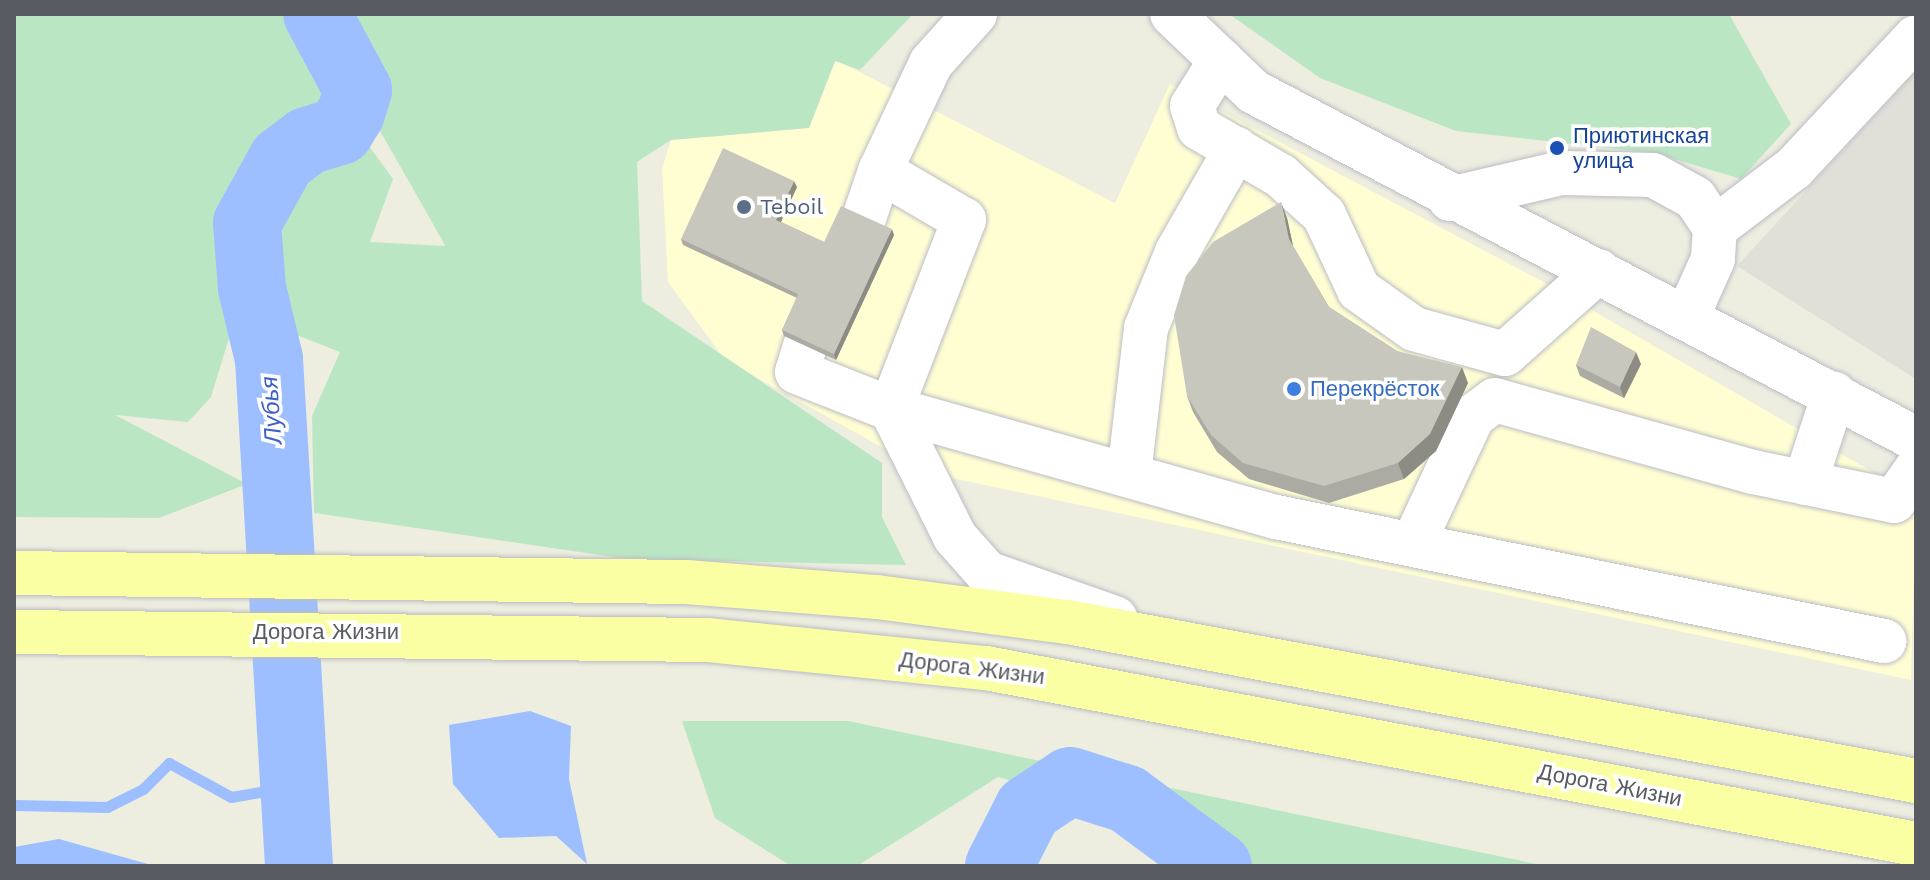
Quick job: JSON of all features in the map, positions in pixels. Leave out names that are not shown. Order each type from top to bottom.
[{"type":"main road","points":[[14,573],[381,574],[686,582],[861,596],[1189,644],[1916,781]]},
{"type":"main road","name":"Дорога Жизни","points":[[14,632],[383,632],[708,640],[986,668],[1916,844]]},
{"type":"street","points":[[863,221],[880,171],[931,63],[975,14]]},
{"type":"street","points":[[1172,14],[1254,92],[1450,199],[1688,315],[1916,439]]},
{"type":"street","points":[[1715,228],[1794,168],[1916,37]]},
{"type":"street","points":[[1221,60],[1192,106],[1199,128],[1281,176],[1324,215],[1359,290],[1414,329],[1505,354]]},
{"type":"street","points":[[1129,475],[1146,328],[1177,252],[1236,149]]},
{"type":"street","points":[[880,171],[964,220],[891,409],[955,537],[987,573],[1189,644]]},
{"type":"street","points":[[1450,199],[1562,173],[1653,175],[1695,198],[1715,228],[1713,259],[1688,315]]},
{"type":"street","points":[[1413,544],[1473,416],[1495,400],[1505,354],[1598,271]]},
{"type":"street","points":[[805,346],[797,372],[891,409],[1276,517],[1884,641]]},
{"type":"street","points":[[1805,483],[1834,394]]},
{"type":"street","points":[[1495,400],[1805,483],[1894,501],[1916,469]]},
{"type":"shaded area","points":[[14,14],[913,14],[860,70],[835,61],[809,128],[671,140],[637,162],[642,301],[882,463],[882,517],[906,565],[627,559],[314,513],[312,416],[340,352],[237,312],[211,397],[188,422],[115,415],[247,484],[159,518],[14,517]],"holes":[[[358,92],[445,246],[370,242],[393,179],[361,135]]]},
{"type":"shaded area","points":[[1229,14],[1729,14],[1791,124],[1741,179],[1654,153],[1456,131],[1320,78]]},
{"type":"shaded area","points":[[836,60],[1115,203],[1170,84],[1536,278],[1916,497],[1911,680],[928,473],[725,360],[668,282],[662,169],[671,140],[809,128]]},
{"type":"shaded area","points":[[1916,71],[1916,379],[1737,266]]},
{"type":"shaded area","points":[[682,721],[848,721],[1546,866],[1211,866],[1105,808],[998,777],[857,866],[791,866],[715,818]]},
{"type":"water","points":[[530,711],[571,726],[569,779],[587,864],[556,836],[499,838],[453,784],[449,725]]},
{"type":"water","points":[[59,839],[155,866],[14,866],[14,847]]},
{"type":"building","points":[[723,148],[794,181],[776,220],[824,242],[841,206],[892,229],[834,354],[782,330],[798,294],[681,239]]},
{"type":"building","points":[[1281,202],[1289,239],[1329,307],[1397,351],[1462,367],[1430,434],[1398,463],[1324,486],[1243,463],[1211,435],[1187,396],[1174,315],[1186,276],[1213,242]]},
{"type":"building","points":[[1591,327],[1636,352],[1620,387],[1576,365]]},
{"type":"waterway","name":"Лубья","points":[[299,866],[269,359],[252,288],[247,223],[282,160],[307,141],[340,131],[351,113],[358,90],[317,14]]},
{"type":"waterway","points":[[14,805],[107,807],[143,789],[169,763],[231,797],[271,790],[295,803]]},
{"type":"waterway","name":"Лубья","points":[[999,866],[1028,809],[1070,781],[1127,799],[1218,866]]},
{"type":"place","name":"Приютинская улица","points":[[1557,148]]},
{"type":"place","name":"Teboil","points":[[744,207]]},
{"type":"place","name":"Перекрёсток","points":[[1294,389]]}]
